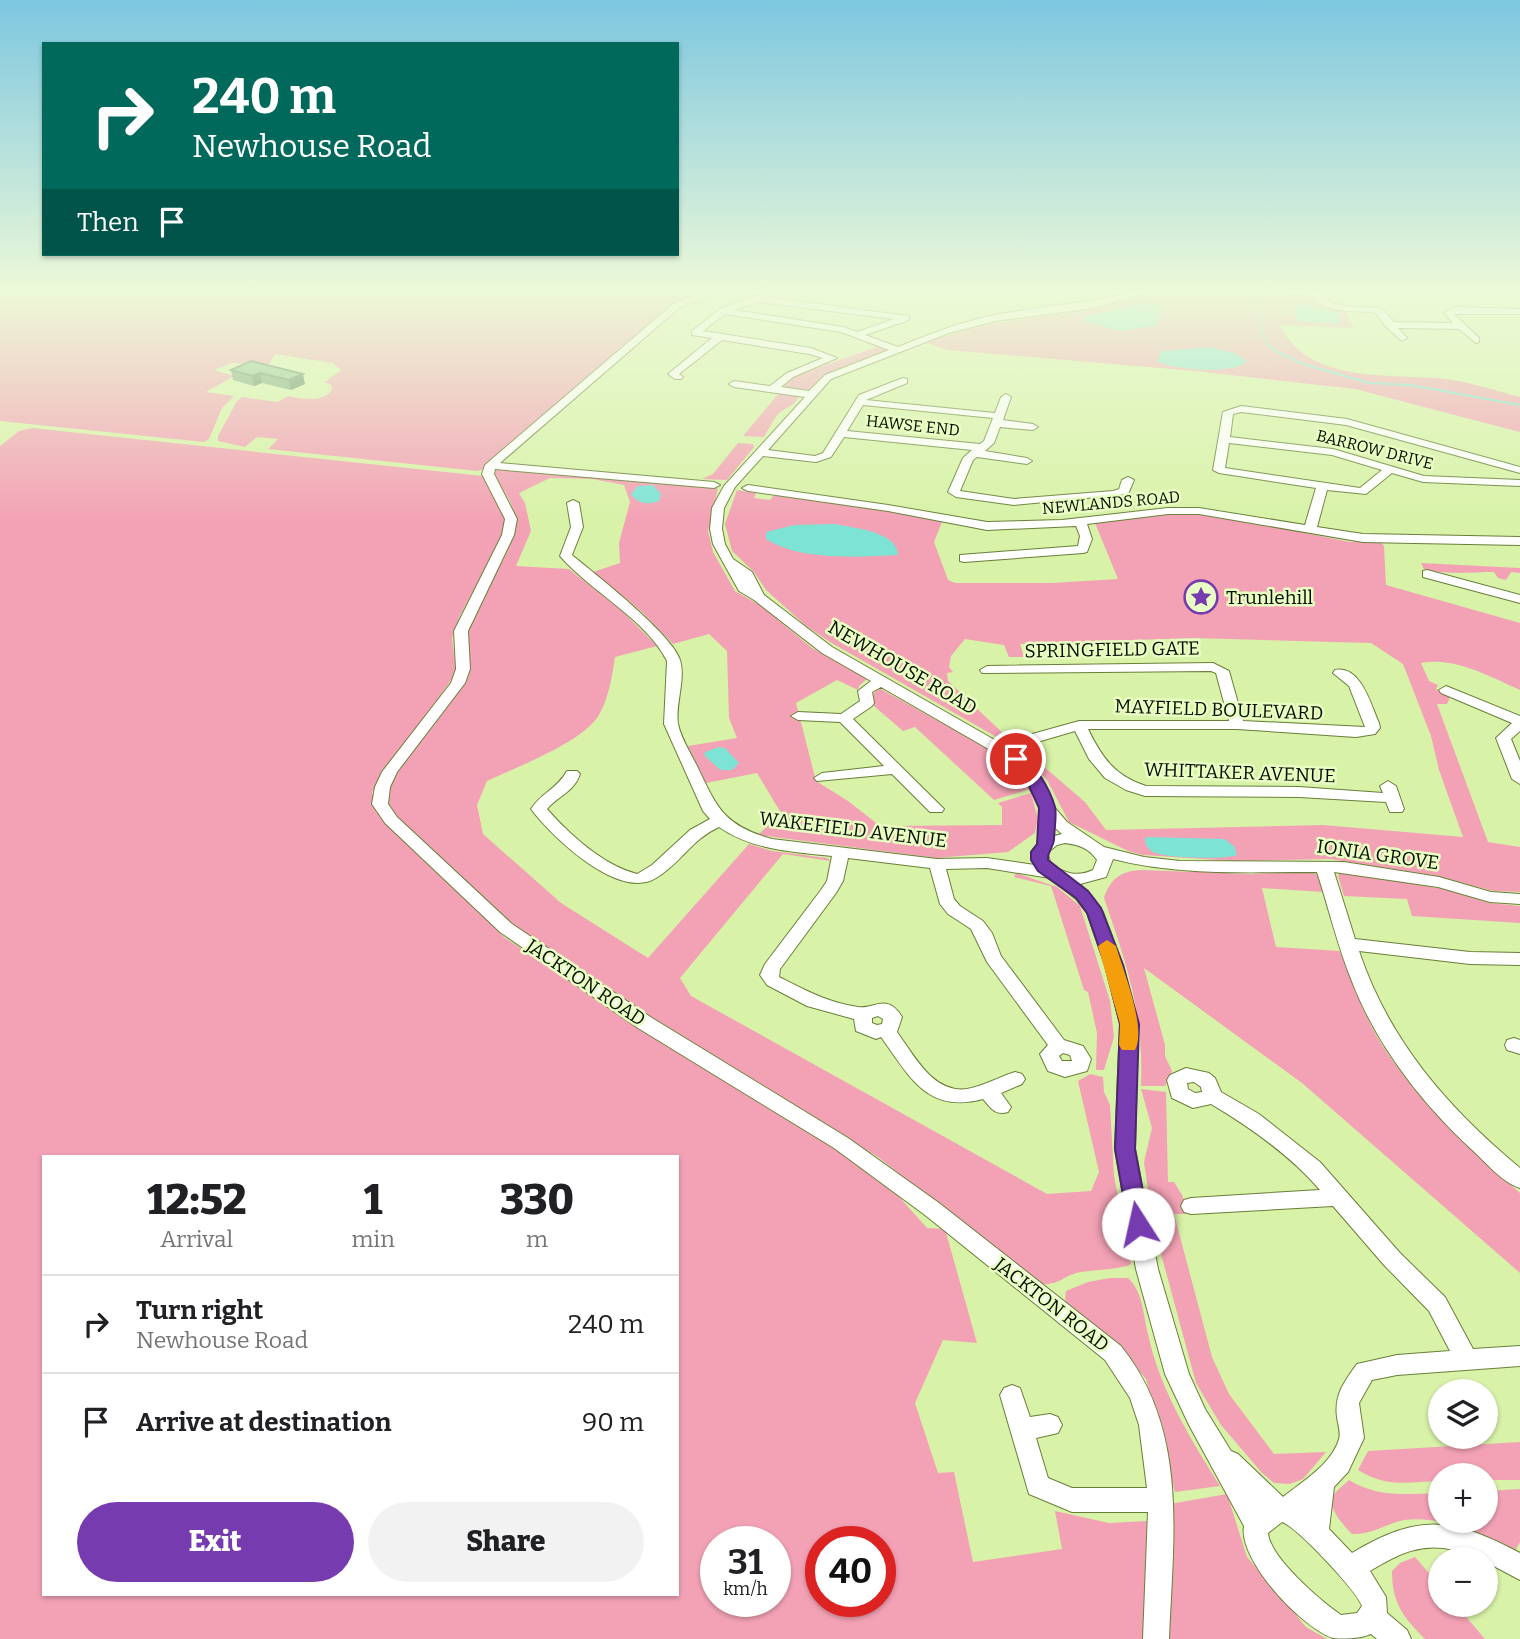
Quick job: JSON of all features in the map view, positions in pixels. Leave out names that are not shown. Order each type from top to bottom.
[{"type":"street","points":[[491,465],[603,368]]},
{"type":"street","points":[[678,377],[673,374],[680,368]]},
{"type":"street","points":[[774,388],[790,375],[806,368]]},
{"type":"street","name":"NEWHOUSE ROAD","points":[[858,368],[815,393],[730,486],[718,508],[716,529],[719,544],[740,586],[759,597],[827,650],[1000,748],[1030,773],[1047,808],[1061,825],[1080,840]]},
{"type":"street","points":[[760,452],[820,458],[827,455],[863,397],[902,381]]},
{"type":"street","points":[[731,397],[740,384],[815,393]]},
{"type":"street","points":[[1006,397],[989,443],[968,458],[956,494],[1014,502],[1124,492],[1128,480]]},
{"type":"street","points":[[859,402],[998,419],[1033,427]]},
{"type":"street","name":"BARROW DRIVE","points":[[1322,486],[1219,470],[1228,412],[1248,410],[1347,422],[1520,470]]},
{"type":"street","name":"HAWSE END","points":[[840,433],[979,450],[1027,461]]},
{"type":"street","name":"BARROW DRIVE","points":[[1223,439],[1333,452],[1438,481],[1520,483]]},
{"type":"street","points":[[491,465],[693,478],[714,485]]},
{"type":"street","name":"JACKTON ROAD","points":[[491,465],[488,474],[511,519],[508,535],[458,639],[464,662],[458,684],[383,781],[380,804],[384,811],[506,928],[645,1023],[841,1143],[1099,1339],[1124,1366],[1143,1400],[1159,1468],[1156,1639]]},
{"type":"street","points":[[1310,528],[1322,486],[1362,492],[1390,469]]},
{"type":"street","name":"NEWLANDS ROAD","points":[[748,488],[765,494],[987,526],[1080,522],[1168,511],[1199,511],[1363,538],[1520,541]]},
{"type":"street","name":"WAKEFIELD AVENUE","points":[[573,503],[577,527],[566,556],[631,611],[670,651],[674,661],[671,724],[711,811],[719,821],[748,838],[771,844],[937,864],[988,863],[1055,875]]},
{"type":"street","points":[[964,558],[1014,559],[1083,549],[1086,533],[1080,522]]},
{"type":"street","points":[[1427,574],[1444,575],[1520,599]]},
{"type":"street","name":"SPRINGFIELD GATE","points":[[988,670],[1020,664],[1216,667],[1223,674],[1237,725]]},
{"type":"street","name":"MAYFIELD BOULEVARD","points":[[1000,748],[1079,724],[1237,725],[1356,733],[1370,731],[1372,723],[1357,688],[1340,673]]},
{"type":"street","points":[[798,716],[844,718],[867,703],[865,691],[881,680]]},
{"type":"street","points":[[1446,690],[1461,701],[1520,723],[1503,738],[1520,779]]},
{"type":"street","points":[[844,718],[894,769],[916,798],[936,809]]},
{"type":"street","name":"WHITTAKER AVENUE","points":[[1079,724],[1105,771],[1122,783],[1145,791],[1253,790],[1392,798]]},
{"type":"street","points":[[822,778],[894,769]]},
{"type":"street","points":[[574,784],[544,801],[540,806],[542,813],[603,866],[632,880],[646,878],[687,836],[719,821]]},
{"type":"street","name":"NEWHOUSE ROAD","points":[[1044,847],[1047,808]]},
{"type":"street","points":[[1095,912],[1095,888],[1105,860],[1100,851],[1080,840],[1065,838],[1044,847],[1039,860],[1082,895],[1095,912],[1114,965],[1129,1024],[1125,1149],[1147,1269],[1177,1374],[1196,1417],[1257,1525],[1257,1545],[1264,1557],[1317,1616],[1342,1628],[1362,1625],[1372,1618],[1377,1611],[1377,1605],[1350,1569],[1305,1522],[1283,1509],[1217,1450]]},
{"type":"street","name":"WAKEFIELD AVENUE","points":[[988,863],[1044,847]]},
{"type":"street","name":"IONIA GROVE","points":[[1100,851],[1144,862],[1235,868],[1324,865],[1439,882],[1490,897],[1520,899]]},
{"type":"street","points":[[841,853],[835,881],[828,893],[771,968],[769,975],[773,981],[813,1002],[863,1015],[861,1022],[867,1029],[886,1031],[926,1083],[937,1093],[957,1098],[988,1091],[1015,1079]]},
{"type":"street","name":"IONIA GROVE","points":[[1102,871],[1144,862]]},
{"type":"street","points":[[937,864],[946,900],[954,910],[977,925],[993,958],[1059,1046]]},
{"type":"street","points":[[1324,865],[1363,987],[1395,1048],[1453,1121],[1520,1180]]},
{"type":"street","points":[[1055,875],[1078,880],[1102,871]]},
{"type":"street","points":[[1349,944],[1470,958],[1520,960]]},
{"type":"street","points":[[988,1091],[1001,1107]]},
{"type":"street","points":[[1211,1095],[1252,1119],[1313,1168],[1392,1259],[1437,1304],[1467,1360]]},
{"type":"street","points":[[1191,1206],[1340,1197]]},
{"type":"street","points":[[1257,1525],[1323,1481],[1339,1464],[1352,1438],[1347,1403],[1351,1391],[1365,1371],[1397,1365],[1520,1356]]},
{"type":"street","points":[[1012,1395],[1034,1478],[1038,1486],[1045,1491],[1072,1500],[1160,1500]]},
{"type":"street","points":[[1021,1429],[1050,1425]]},
{"type":"street","points":[[1316,1535],[1323,1481]]},
{"type":"street","points":[[1350,1569],[1409,1537],[1434,1534],[1467,1543],[1520,1567]]},
{"type":"street","points":[[1372,1618],[1398,1639]]},
{"type":"shaded area","points":[[0,368],[218,368],[214,370],[234,376],[206,392],[234,396],[222,408],[209,439],[204,442],[0,421]]},
{"type":"shaded area","points":[[339,368],[601,368],[489,461],[484,469],[478,471],[268,449],[278,439],[257,437],[245,447],[218,441],[218,436],[237,401],[242,397],[278,402],[288,396],[306,399],[323,397],[332,390],[331,385],[325,382],[341,370]]},
{"type":"shaded area","points":[[816,368],[840,368],[823,375],[808,390],[784,387],[792,377]]},
{"type":"shaded area","points":[[1165,368],[1337,368],[1377,375],[1455,380],[1520,397],[1520,432],[1355,389]]},
{"type":"shaded area","points":[[779,393],[799,396],[777,415],[764,437],[743,436]]},
{"type":"shaded area","points":[[32,428],[483,476],[506,515],[504,536],[460,615],[452,638],[456,673],[372,792],[376,812],[505,938],[884,1180],[927,1228],[945,1229],[977,1343],[943,1340],[915,1403],[938,1473],[954,1472],[973,1562],[1062,1549],[1055,1511],[1109,1523],[1147,1521],[1146,1639],[0,1639],[0,446],[19,431]]},
{"type":"shaded area","points":[[738,443],[753,444],[754,447],[727,480],[702,479],[713,474]]},
{"type":"shaded area","points":[[496,468],[718,488],[708,531],[713,552],[735,591],[761,606],[812,648],[867,679],[858,690],[837,680],[796,703],[816,781],[880,826],[1002,825],[1002,807],[998,803],[1031,793],[1038,819],[1035,833],[1008,852],[936,858],[758,835],[781,813],[757,773],[706,783],[688,746],[737,738],[729,718],[727,651],[709,634],[673,644],[641,611],[593,572],[620,563],[619,543],[630,502],[624,485],[592,479],[550,478],[519,493],[525,503],[531,531],[516,566],[569,569],[621,610],[657,646],[615,657],[610,687],[599,715],[578,735],[548,753],[487,781],[477,805],[483,834],[561,903],[648,958],[749,844],[772,851],[827,858],[831,861],[783,854],[680,978],[691,996],[1047,1194],[1091,1191],[1099,1172],[1078,1081],[1090,1074],[1103,1077],[1104,1092],[1110,1105],[1114,1176],[1131,1264],[1081,1272],[1057,1282],[1039,1284],[878,1157],[661,1029],[499,917],[395,815],[388,803],[387,782],[469,676],[464,633],[512,539],[515,524],[513,509],[493,471]]},
{"type":"shaded area","points":[[737,490],[756,493],[754,498],[770,500],[778,495],[876,508],[942,522],[934,542],[948,580],[955,583],[1052,583],[1118,579],[1095,523],[1168,513],[1211,514],[1350,542],[1380,541],[1384,546],[1386,585],[1520,623],[1520,690],[1459,665],[1421,663],[1429,681],[1438,685],[1436,689],[1450,697],[1447,704],[1437,704],[1488,842],[1520,847],[1520,892],[1493,891],[1437,876],[1330,859],[1233,861],[1143,855],[1128,851],[1069,822],[1047,780],[1018,750],[1021,747],[1085,802],[1106,830],[1323,825],[1463,837],[1439,770],[1431,736],[1403,664],[1371,643],[1193,638],[1020,644],[1024,657],[1009,657],[1004,645],[965,639],[951,656],[949,667],[953,672],[947,673],[948,681],[1009,739],[1000,739],[830,642],[805,625],[766,590],[754,572],[732,551],[725,524]]},
{"type":"shaded area","points":[[1421,563],[1520,568],[1520,573],[1511,572],[1506,580],[1498,578],[1494,572],[1432,571],[1424,569]]},
{"type":"shaded area","points":[[879,688],[990,750],[1014,769],[1030,789],[994,800],[915,727],[903,731],[874,706],[873,694]]},
{"type":"shaded area","points":[[1141,870],[1251,874],[1309,871],[1318,875],[1323,892],[1262,888],[1276,947],[1340,951],[1376,1035],[1407,1080],[1460,1139],[1520,1193],[1520,1273],[1302,1083],[1144,968],[1165,1045],[1165,1056],[1172,1071],[1165,1086],[1141,1086],[1137,1012],[1127,968],[1104,898],[1117,877]]},
{"type":"shaded area","points":[[1340,872],[1444,889],[1489,903],[1520,906],[1520,923],[1412,916],[1407,899],[1344,896],[1338,876]]},
{"type":"shaded area","points":[[1016,873],[1057,887],[1080,906],[1110,1001],[1114,1037],[1104,1070],[1096,1070],[1097,1033],[1088,992],[1084,990],[1051,886],[1014,877]]},
{"type":"shaded area","points":[[1141,1089],[1166,1092],[1168,1182],[1174,1182],[1189,1214],[1174,1214],[1212,1357],[1229,1394],[1274,1454],[1326,1452],[1303,1479],[1290,1484],[1274,1483],[1262,1473],[1221,1425],[1196,1383],[1153,1224],[1144,1162],[1152,1128]]},
{"type":"shaded area","points":[[1128,1278],[1137,1290],[1153,1355],[1168,1394],[1187,1432],[1220,1486],[1175,1492],[1146,1379],[1124,1353],[1069,1308],[1065,1299],[1066,1291],[1088,1282]]},
{"type":"shaded area","points":[[1520,1442],[1520,1480],[1498,1480],[1498,1463],[1428,1463],[1428,1482],[1388,1482],[1358,1470],[1368,1451],[1428,1447],[1498,1449],[1498,1443]]},
{"type":"shaded area","points":[[1349,1480],[1382,1492],[1428,1493],[1428,1520],[1404,1520],[1366,1533],[1352,1534],[1332,1507],[1335,1493]]},
{"type":"shaded area","points":[[1520,1489],[1520,1542],[1515,1551],[1477,1533],[1498,1533],[1498,1490]]},
{"type":"shaded area","points":[[1227,1494],[1247,1557],[1306,1627],[1327,1639],[1163,1639],[1164,1505]]},
{"type":"shaded area","points":[[1415,1557],[1428,1572],[1428,1617],[1466,1617],[1485,1639],[1425,1639],[1400,1609],[1394,1592],[1392,1571],[1400,1563]]},
{"type":"water","points":[[1190,368],[1227,368],[1218,370]]},
{"type":"water","points":[[653,485],[661,494],[659,501],[643,503],[631,494],[638,486]]},
{"type":"water","points":[[835,524],[882,536],[896,547],[898,555],[848,557],[812,554],[795,551],[766,539],[766,532],[794,525]]},
{"type":"water","points":[[719,747],[725,748],[739,763],[732,770],[720,770],[704,755],[705,752]]},
{"type":"water","points":[[1145,838],[1224,839],[1234,846],[1237,855],[1208,858],[1160,854],[1153,852],[1145,843]]},
{"type":"building","points":[[281,368],[303,374],[289,380],[260,373],[252,376],[231,370]]},
{"type":"waterway","points":[[1319,368],[1369,383],[1410,385],[1520,405]]},
{"type":"slow traffic","points":[[1107,946],[1129,1024],[1129,1045]]},
{"type":"place","name":"Trunlehill","points":[[1201,597]]},
{"type":"route","points":[[1016,759],[1040,788],[1047,808],[1045,845],[1039,852],[1039,860],[1051,873],[1082,895],[1095,912],[1114,965],[1129,1024],[1125,1149],[1138,1224]]}]
